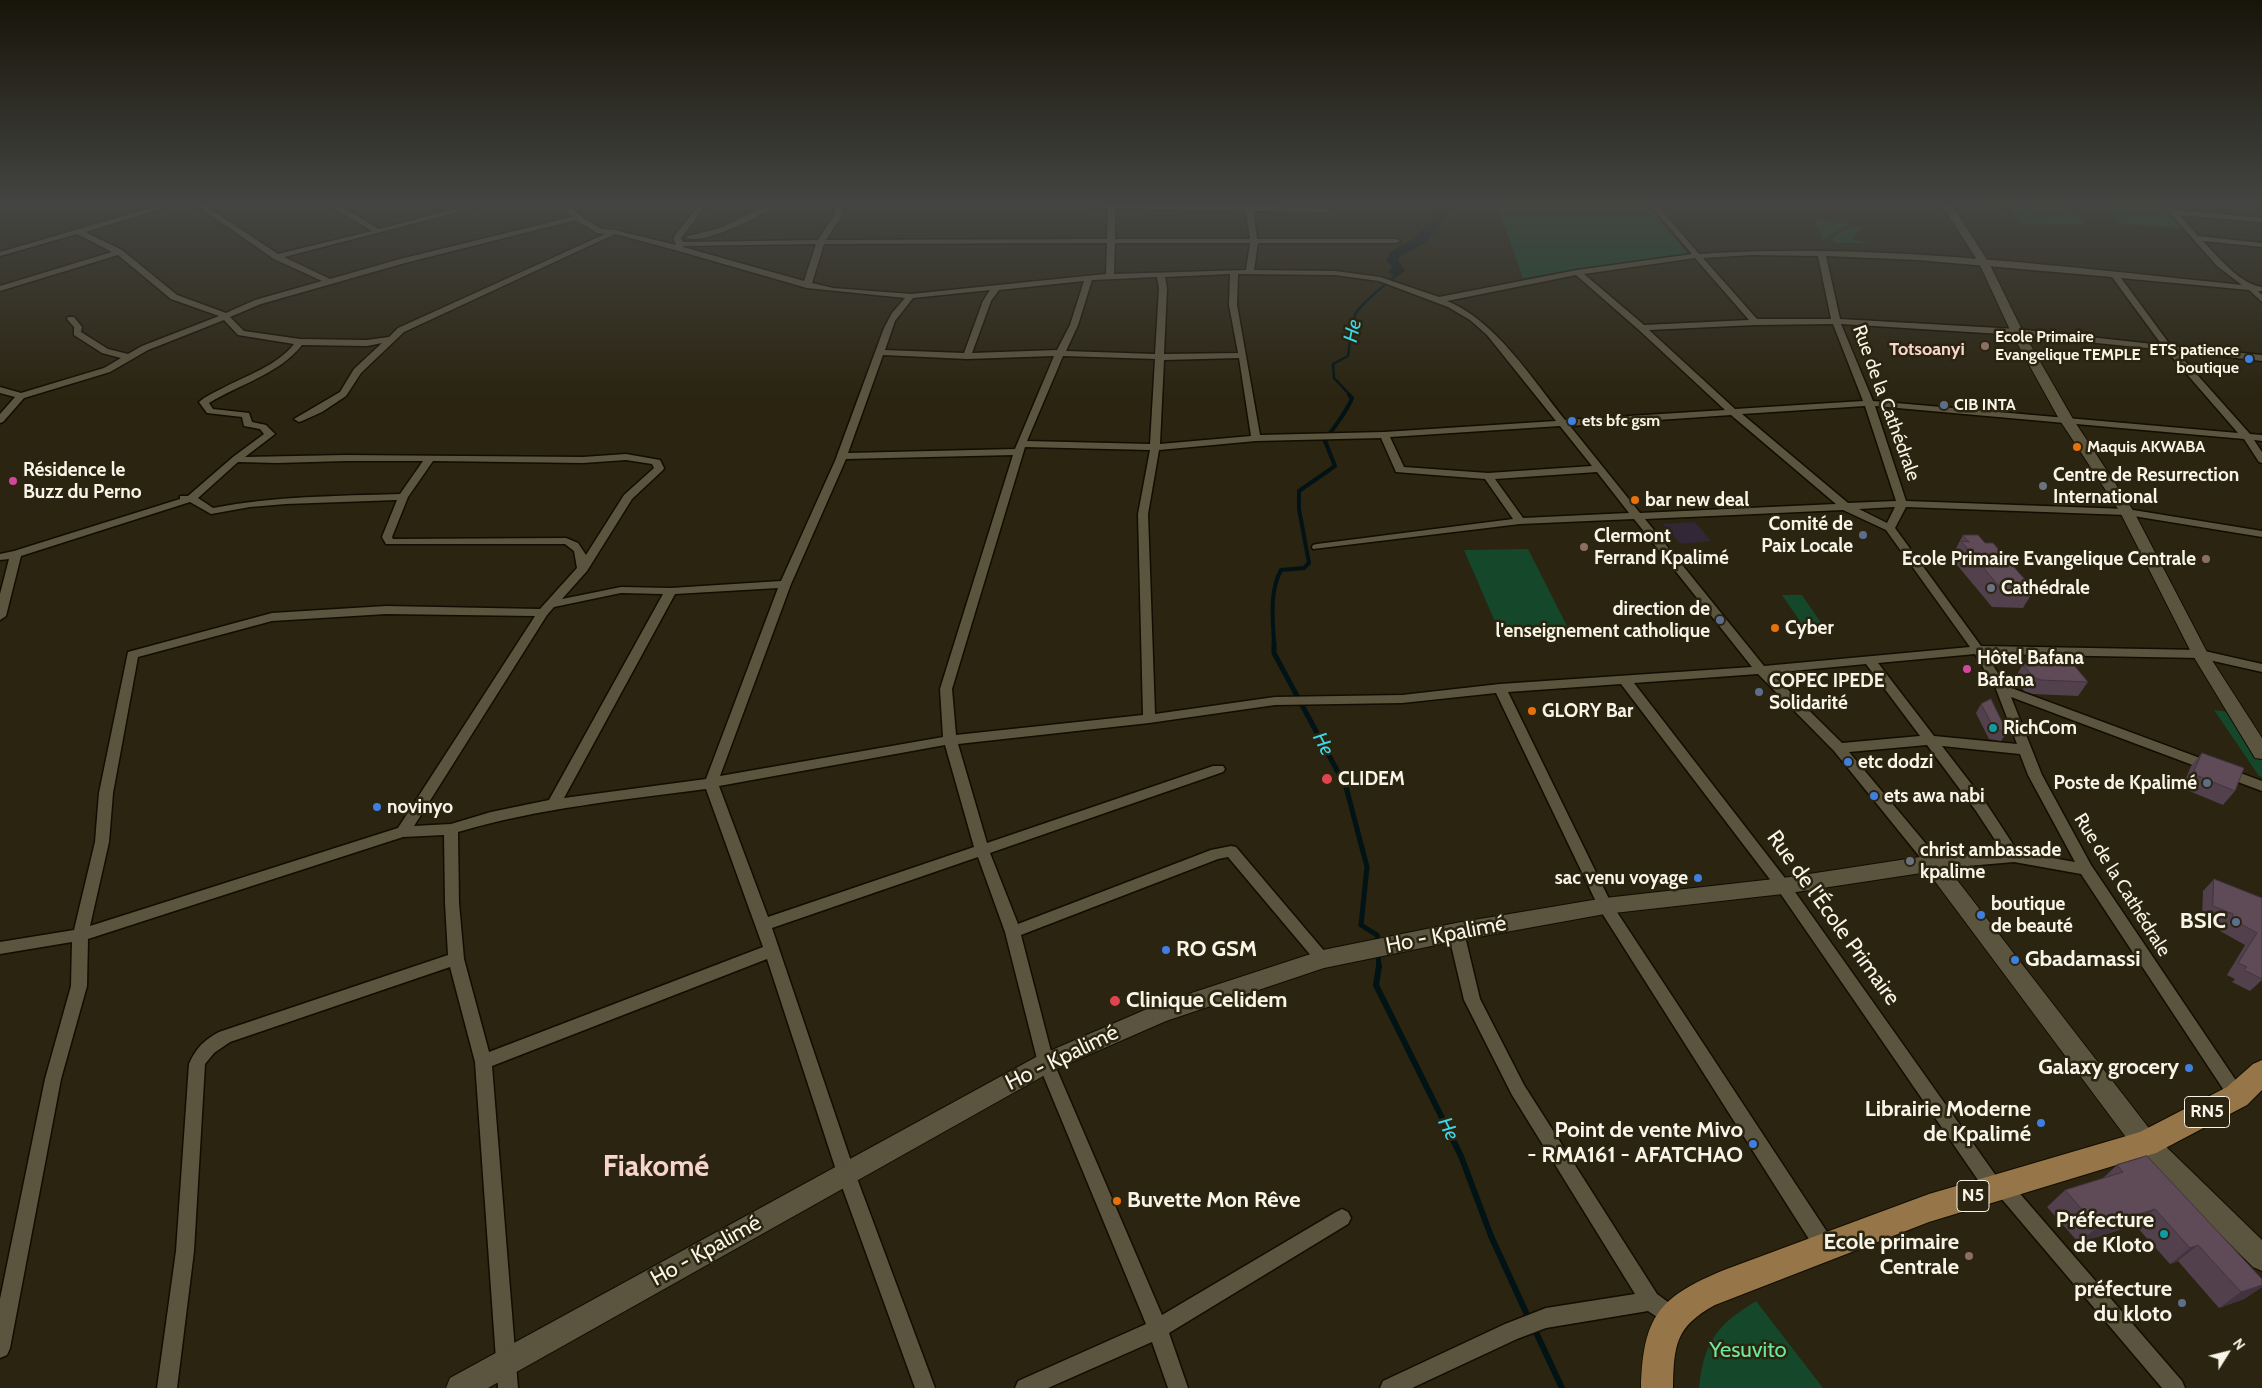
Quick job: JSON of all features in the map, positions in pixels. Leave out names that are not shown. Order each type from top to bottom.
[{"type":"main road","points":[[1987,270],[2018,332],[2066,419],[2127,512],[2200,654],[2262,753]]},
{"type":"main road","points":[[1933,863],[2146,1144],[2262,1258]]},
{"type":"main road","name":"Ho - Kpalimé","points":[[460,1388],[1046,1063],[1161,1013],[1223,994],[1322,959],[1456,932],[1606,906],[1783,886],[1933,863]]},
{"type":"main road","name":"RN5","points":[[2146,1144],[2253,1086]]},
{"type":"main road","name":"N5","points":[[1661,1309],[1929,1208],[2146,1144]]},
{"type":"main road","points":[[1657,1388],[1662,1346],[1661,1309]]},
{"type":"street","points":[[0,289],[62,270]]},
{"type":"street","points":[[141,270],[174,297],[224,315],[241,333],[300,342],[367,344],[391,339]]},
{"type":"street","points":[[304,270],[327,281]]},
{"type":"street","points":[[0,420],[21,396],[107,370],[144,348],[183,334],[258,302],[372,270]]},
{"type":"street","points":[[299,419],[319,410],[343,394],[357,371],[401,330],[532,270]]},
{"type":"street","points":[[759,270],[808,286],[858,293],[911,296],[1110,276],[1234,272],[1334,273],[1380,279],[1451,305],[1473,318],[1490,332],[1761,670],[1839,748],[1933,863],[2014,858],[2086,869]]},
{"type":"street","points":[[808,286],[813,270]]},
{"type":"street","points":[[1110,270],[1110,276]]},
{"type":"street","points":[[1438,300],[1594,270]]},
{"type":"street","points":[[1709,270],[1755,322]]},
{"type":"street","name":"Rue de la Cathédrale","points":[[1825,270],[1836,321],[1869,403],[1902,504],[1890,528],[1978,650],[2002,689],[2035,775],[2086,869],[2253,1086]]},
{"type":"street","points":[[2064,270],[2262,289]]},
{"type":"street","points":[[2227,270],[2251,288],[2262,300]]},
{"type":"street","points":[[1234,272],[1233,305],[1256,438]]},
{"type":"street","points":[[1577,272],[1642,328],[1732,411],[1846,507],[1890,528]]},
{"type":"street","points":[[1149,719],[1143,514],[1155,448],[1163,288],[1161,274]]},
{"type":"street","points":[[2114,274],[2169,349],[2246,437],[2262,460]]},
{"type":"street","points":[[1088,278],[1074,325],[1060,353],[1020,448],[946,688],[950,740],[982,849],[1013,932],[1046,1063],[1158,1329],[1178,1388]]},
{"type":"street","points":[[967,356],[987,301],[997,286]]},
{"type":"street","points":[[911,296],[896,309],[885,334],[842,456],[785,584],[711,783],[772,950],[846,1173],[925,1388]]},
{"type":"street","points":[[71,319],[78,327],[77,334],[105,351],[128,357]]},
{"type":"street","points":[[1642,328],[1755,322],[1836,321],[2018,332],[2262,358]]},
{"type":"street","points":[[0,557],[16,554],[185,498],[270,434],[263,427],[248,424],[246,415],[210,411],[204,402],[216,393],[280,361],[294,352],[300,342]]},
{"type":"street","points":[[880,352],[967,356],[1060,353],[1159,357],[1243,355]]},
{"type":"street","points":[[0,390],[21,396]]},
{"type":"street","points":[[842,456],[1020,448],[1155,448],[1256,438],[1384,435],[1869,403],[2066,419],[2262,438]]},
{"type":"street","points":[[1384,435],[1400,470],[1488,476],[1598,469]]},
{"type":"street","points":[[236,459],[281,462],[340,458],[428,460],[633,458],[648,459],[656,462],[659,468],[628,497],[583,569],[546,609],[403,832]]},
{"type":"street","points":[[428,460],[403,498],[387,537],[390,542],[560,540],[572,542],[580,550],[583,569]]},
{"type":"street","points":[[1488,476],[1520,521]]},
{"type":"street","points":[[185,498],[204,504],[211,510],[286,501],[403,498]]},
{"type":"street","points":[[1317,547],[1520,521],[1902,504],[2127,512],[2262,534]]},
{"type":"street","points":[[0,616],[16,554]]},
{"type":"street","points":[[0,1348],[53,1080],[79,986],[80,935],[102,842],[106,793],[132,655],[272,617],[386,610],[546,609],[621,590],[671,592],[785,584]]},
{"type":"street","points":[[554,804],[671,592]]},
{"type":"street","points":[[0,948],[80,935],[403,832],[451,829],[491,817],[554,804],[711,783],[950,740],[1149,719],[1275,701],[1402,699],[1500,688],[1761,670],[1978,650],[2200,654],[2262,668]]},
{"type":"street","points":[[1870,661],[1981,807],[2014,858]]},
{"type":"street","name":"Rue de l'École Primaire","points":[[1624,679],[1783,886],[1999,1188],[2175,1388]]},
{"type":"street","points":[[1500,688],[1606,906],[1814,1252]]},
{"type":"street","points":[[2002,689],[2262,786]]},
{"type":"street","points":[[1839,748],[1929,740],[2026,750]]},
{"type":"street","points":[[763,925],[1218,769]]},
{"type":"street","points":[[451,829],[452,904],[456,959],[483,1062],[508,1388]]},
{"type":"street","points":[[1013,932],[1216,854],[1232,850],[1322,959]]},
{"type":"street","points":[[1390,1388],[1512,1331],[1546,1318],[1661,1309],[1518,1090],[1472,1000],[1456,932]]},
{"type":"street","points":[[483,1062],[772,950]]},
{"type":"street","points":[[167,1388],[185,1251],[197,1064],[205,1049],[225,1037],[456,959]]},
{"type":"street","points":[[1025,1388],[1158,1329],[1342,1218]]},
{"type":"shaded area","points":[[1390,270],[1405,271],[1397,276],[1388,273]]},
{"type":"shaded area","points":[[1695,522],[1711,541],[1680,544],[1663,524]]},
{"type":"green space","points":[[1520,270],[1577,270],[1523,278]]},
{"type":"green space","points":[[1528,549],[1572,636],[1502,638],[1464,550]]},
{"type":"green space","points":[[1782,595],[1802,595],[1830,636],[1810,636]]},
{"type":"green space","points":[[2214,710],[2229,712],[2262,759],[2262,777],[2259,776]]},
{"type":"green space","name":"Yesuvito","points":[[1756,1301],[1823,1388],[1699,1388],[1705,1358],[1715,1336],[1731,1318]]},
{"type":"building","points":[[1963,535],[1978,535],[1985,543],[1993,543],[2034,590],[2002,590],[1961,541],[1969,542]]},
{"type":"building","points":[[2035,657],[2068,658],[2088,682],[2041,680],[2033,677],[2023,664],[2041,665]]},
{"type":"building","points":[[1991,699],[2007,732],[1995,730],[1981,704]]},
{"type":"building","points":[[2202,753],[2244,768],[2235,791],[2193,774]]},
{"type":"building","points":[[2214,879],[2262,898],[2262,979],[2244,970],[2247,967],[2238,963],[2257,933],[2232,919],[2233,914],[2213,906]]},
{"type":"building","points":[[2147,1156],[2262,1279],[2262,1285],[2241,1292],[2198,1245],[2190,1248],[2155,1209],[2097,1227],[2065,1190],[2123,1172],[2117,1165]]},
{"type":"waterway","name":"He","points":[[1351,396],[1334,378],[1333,364],[1348,356],[1356,313],[1376,292],[1400,273]]},
{"type":"waterway","name":"He","points":[[1274,644],[1273,597],[1277,579],[1281,570],[1304,568],[1309,563],[1299,509],[1299,491],[1335,466],[1325,441],[1349,404],[1352,398],[1349,395]]},
{"type":"waterway","name":"He","points":[[1274,644],[1274,653],[1346,787],[1367,867],[1361,925],[1377,935],[1378,943]]},
{"type":"waterway","name":"He","points":[[1378,953],[1379,967]]},
{"type":"waterway","name":"He","points":[[1379,967],[1376,985],[1461,1156],[1491,1236],[1529,1319]]},
{"type":"waterway","name":"He","points":[[1534,1328],[1562,1388]]},
{"type":"place","name":"Ecole Primaire Evangelique TEMPLE","points":[[1985,346]]},
{"type":"place","name":"ETS patience boutique","points":[[2249,359]]},
{"type":"place","name":"CIB INTA","points":[[1944,405]]},
{"type":"place","name":"ets bfc gsm","points":[[1572,421]]},
{"type":"place","name":"Maquis AKWABA","points":[[2077,447]]},
{"type":"place","name":"Résidence le Buzz du Perno","points":[[13,481]]},
{"type":"place","name":"Centre de Resurrection International","points":[[2043,486]]},
{"type":"place","name":"bar new deal","points":[[1635,500]]},
{"type":"place","name":"Comité de Paix Locale","points":[[1863,535]]},
{"type":"place","name":"Clermont Ferrand Kpalimé","points":[[1584,547]]},
{"type":"place","name":"Ecole Primaire Evangelique Centrale","points":[[2206,559]]},
{"type":"place","name":"Cathédrale","points":[[1991,588]]},
{"type":"place","name":"direction de l'enseignement catholique","points":[[1720,620]]},
{"type":"place","name":"Cyber","points":[[1775,628]]},
{"type":"place","name":"Hôtel Bafana Bafana","points":[[1967,669]]},
{"type":"place","name":"COPEC IPEDE Solidarité","points":[[1759,692]]},
{"type":"place","name":"GLORY Bar","points":[[1532,711]]},
{"type":"place","name":"RichCom","points":[[1993,728]]},
{"type":"place","name":"etc dodzi","points":[[1848,762]]},
{"type":"place","name":"CLIDEM","points":[[1327,779]]},
{"type":"place","name":"Poste de Kpalimé","points":[[2207,783]]},
{"type":"place","name":"ets awa nabi","points":[[1874,796]]},
{"type":"place","name":"novinyo","points":[[377,807]]},
{"type":"place","name":"christ ambassade kpalime","points":[[1910,861]]},
{"type":"place","name":"sac venu voyage","points":[[1698,878]]},
{"type":"place","name":"boutique de beauté","points":[[1981,915]]},
{"type":"place","name":"BSIC","points":[[2236,922]]},
{"type":"place","name":"RO GSM","points":[[1166,950]]},
{"type":"place","name":"Gbadamassi","points":[[2015,960]]},
{"type":"place","name":"Clinique Celidem","points":[[1115,1001]]},
{"type":"place","name":"Galaxy grocery","points":[[2189,1068]]},
{"type":"place","name":"Librairie Moderne de Kpalimé","points":[[2041,1123]]},
{"type":"place","name":"Point de vente Mivo - RMA161 - AFATCHAO","points":[[1753,1144]]},
{"type":"place","name":"Buvette Mon Rêve","points":[[1117,1201]]},
{"type":"place","name":"Préfecture de Kloto","points":[[2164,1234]]},
{"type":"place","name":"Ecole primaire Centrale","points":[[1969,1256]]},
{"type":"place","name":"préfecture du kloto","points":[[2182,1303]]},
{"type":"district","name":"Totsoanyi","points":[[1927,350]]},
{"type":"district","name":"Fiakomé","points":[[656,1167]]}]
